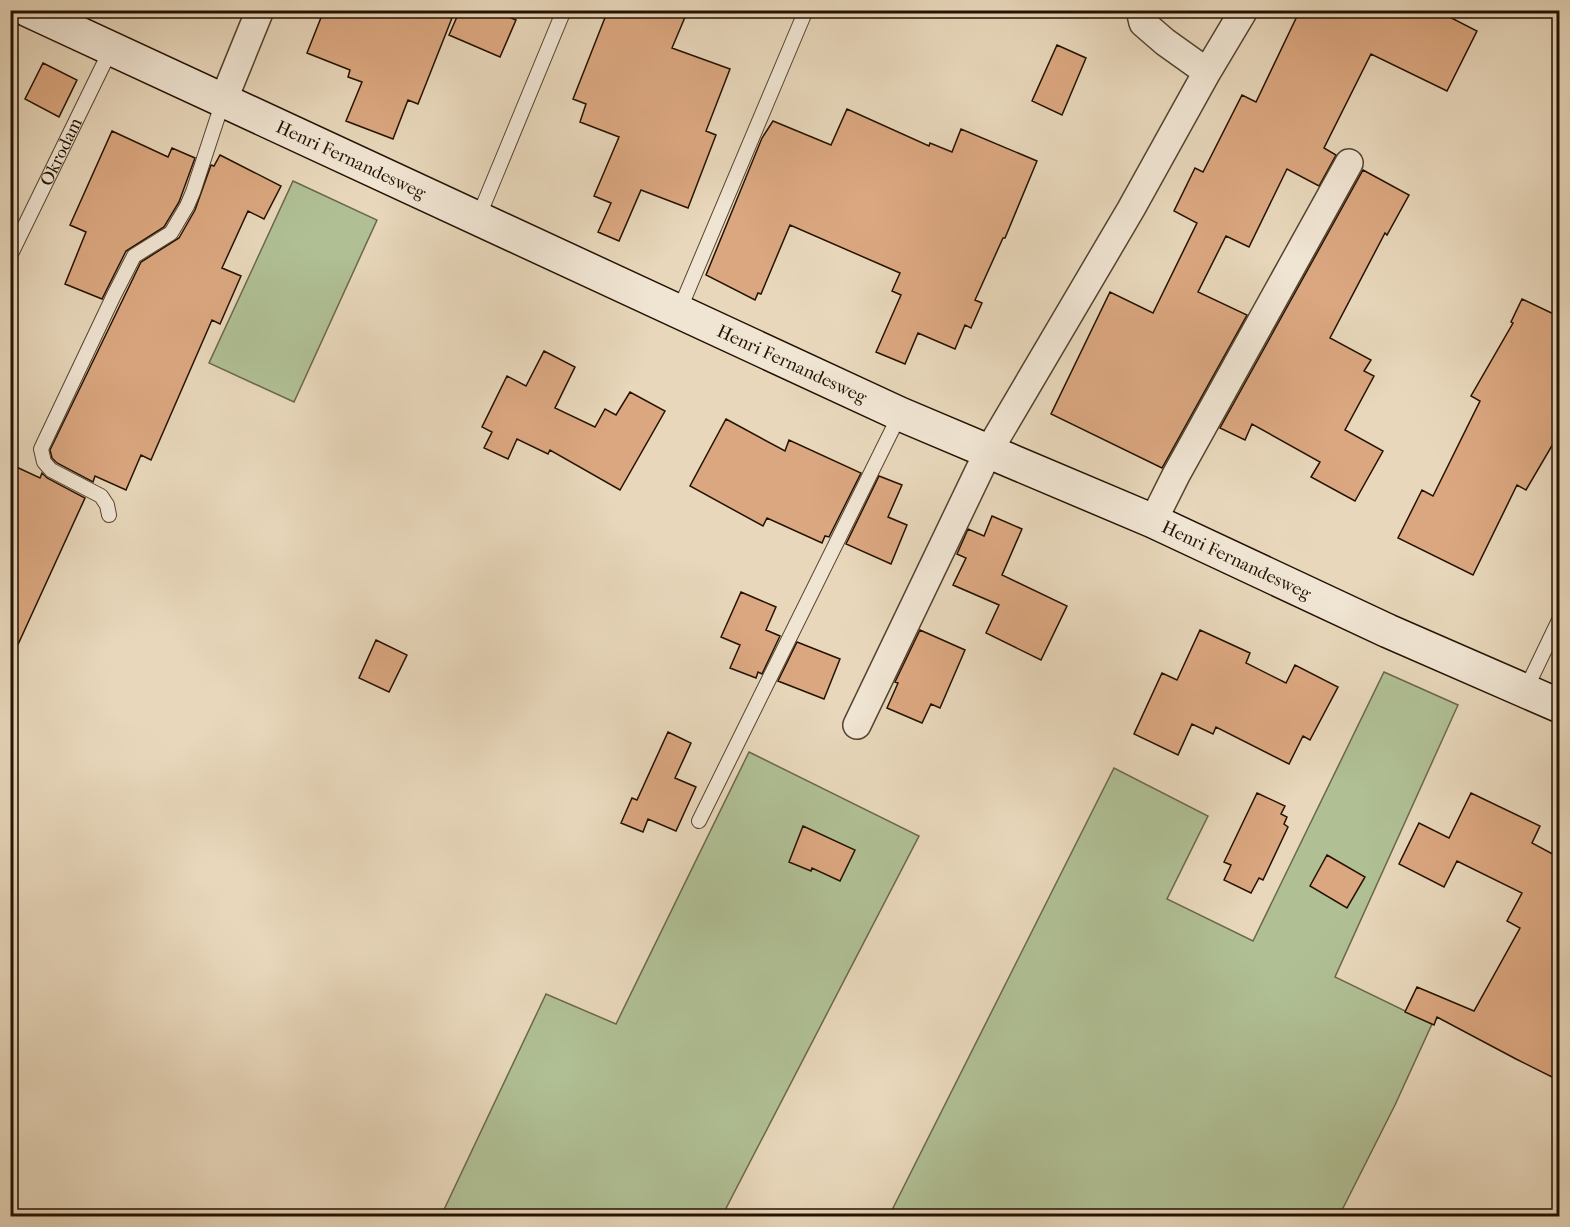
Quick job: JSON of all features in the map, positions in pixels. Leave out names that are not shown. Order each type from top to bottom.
[{"type":"street","name":"Henri Fernandesweg","points":[[28,10],[900,414],[1153,521],[1388,631],[1560,706]]},
{"type":"street","points":[[223,101],[260,10]]},
{"type":"street","points":[[1140,10],[1143,23],[1207,72]]},
{"type":"street","points":[[857,725],[988,452],[1131,209],[1244,10]]},
{"type":"street","points":[[1153,521],[1176,475],[1350,163]]},
{"type":"lane","points":[[478,218],[564,10]]},
{"type":"lane","points":[[679,311],[806,10]]},
{"type":"lane","name":"Okrodam","points":[[10,256],[111,49]]},
{"type":"lane","points":[[109,515],[107,505],[101,496],[51,470],[44,462],[41,449],[134,256],[171,232],[187,206],[223,101]]},
{"type":"lane","points":[[699,821],[900,414]]},
{"type":"lane","points":[[1525,691],[1560,618]]},
{"type":"green space","points":[[293,181],[377,220],[294,402],[209,363]]},
{"type":"green space","points":[[1384,672],[1458,705],[1335,977],[1432,1024],[1395,1105],[1339,1216],[889,1216],[1114,768],[1208,816],[1167,899],[1253,941]]},
{"type":"green space","points":[[749,752],[919,836],[722,1216],[441,1216],[546,994],[616,1024]]},
{"type":"building","points":[[324,10],[432,10],[452,18],[418,104],[408,100],[393,139],[346,121],[362,82],[348,77],[350,70],[307,53]]},
{"type":"building","points":[[460,10],[492,10],[516,20],[500,57],[449,35]]},
{"type":"building","points":[[608,10],[688,10],[672,48],[730,69],[706,131],[716,135],[688,208],[641,190],[619,241],[598,232],[611,203],[594,196],[619,137],[580,122],[586,104],[573,99]]},
{"type":"building","points":[[1300,10],[1436,10],[1477,31],[1447,91],[1371,54],[1324,148],[1336,155],[1319,186],[1287,169],[1249,247],[1226,236],[1198,292],[1247,315],[1162,468],[1051,414],[1110,292],[1153,313],[1197,223],[1174,211],[1195,168],[1203,172],[1242,95],[1256,102]]},
{"type":"building","points":[[1057,45],[1086,58],[1062,115],[1032,101]]},
{"type":"building","points":[[43,63],[77,80],[59,117],[25,99]]},
{"type":"building","points":[[847,109],[929,146],[930,143],[952,152],[961,129],[1037,161],[1005,238],[1003,238],[975,300],[982,303],[971,328],[965,325],[955,349],[918,333],[905,364],[876,352],[901,295],[892,291],[900,273],[790,225],[761,294],[758,293],[755,300],[706,275],[762,138],[773,121],[831,145]]},
{"type":"building","points":[[112,131],[168,157],[172,148],[195,158],[179,202],[164,227],[126,251],[102,299],[65,284],[86,232],[70,225]]},
{"type":"building","points":[[220,155],[281,186],[264,219],[248,211],[222,268],[241,276],[220,324],[212,320],[151,460],[141,455],[126,490],[95,476],[93,482],[57,463],[52,458],[50,450],[141,262],[179,238],[195,210],[211,165],[214,166]]},
{"type":"building","points":[[1363,170],[1409,195],[1387,235],[1385,233],[1330,338],[1371,360],[1364,371],[1374,376],[1345,430],[1383,451],[1355,501],[1311,477],[1320,462],[1252,424],[1245,440],[1220,428]]},
{"type":"building","points":[[1522,299],[1560,317],[1560,432],[1526,490],[1517,485],[1473,575],[1398,538],[1422,490],[1433,496],[1480,401],[1471,396],[1513,323],[1511,322]]},
{"type":"building","points":[[544,351],[575,367],[555,408],[595,427],[605,409],[616,415],[630,392],[665,411],[620,490],[550,450],[548,454],[517,439],[508,459],[484,448],[492,432],[482,427],[507,376],[526,386]]},
{"type":"building","points":[[726,419],[785,451],[789,440],[861,473],[829,537],[825,536],[822,543],[767,518],[763,526],[690,486]]},
{"type":"building","points":[[10,464],[40,478],[42,473],[47,478],[85,498],[10,662]]},
{"type":"building","points":[[879,476],[902,485],[888,517],[907,525],[891,564],[846,544]]},
{"type":"building","points":[[992,516],[1022,529],[1002,575],[1067,606],[1041,660],[986,633],[999,605],[953,585],[966,558],[957,554],[968,529],[984,536]]},
{"type":"building","points":[[741,592],[776,607],[766,630],[780,636],[762,674],[758,672],[756,678],[730,668],[740,645],[721,637]]},
{"type":"building","points":[[920,630],[965,650],[940,708],[931,704],[922,723],[887,708],[898,683],[895,682]]},
{"type":"building","points":[[1200,630],[1250,653],[1246,663],[1286,683],[1295,665],[1338,687],[1310,740],[1303,736],[1289,764],[1216,727],[1213,734],[1192,724],[1178,755],[1134,734],[1162,673],[1177,680]]},
{"type":"building","points":[[376,640],[407,655],[389,692],[359,678]]},
{"type":"building","points":[[797,642],[840,659],[824,699],[778,681]]},
{"type":"building","points":[[668,732],[691,743],[675,778],[696,787],[676,831],[648,819],[643,832],[621,823],[632,798],[637,800]]},
{"type":"building","points":[[1257,793],[1285,806],[1281,814],[1287,817],[1284,824],[1288,827],[1263,880],[1259,878],[1251,893],[1224,880],[1231,865],[1224,862]]},
{"type":"building","points":[[1471,793],[1540,826],[1532,843],[1560,858],[1560,1081],[1437,1017],[1434,1025],[1405,1012],[1417,987],[1474,1011],[1520,928],[1507,921],[1522,893],[1457,861],[1444,887],[1399,864],[1419,823],[1449,838]]},
{"type":"building","points":[[803,826],[855,850],[840,881],[812,868],[811,871],[789,862]]},
{"type":"building","points":[[1327,855],[1365,877],[1347,908],[1310,886]]}]
